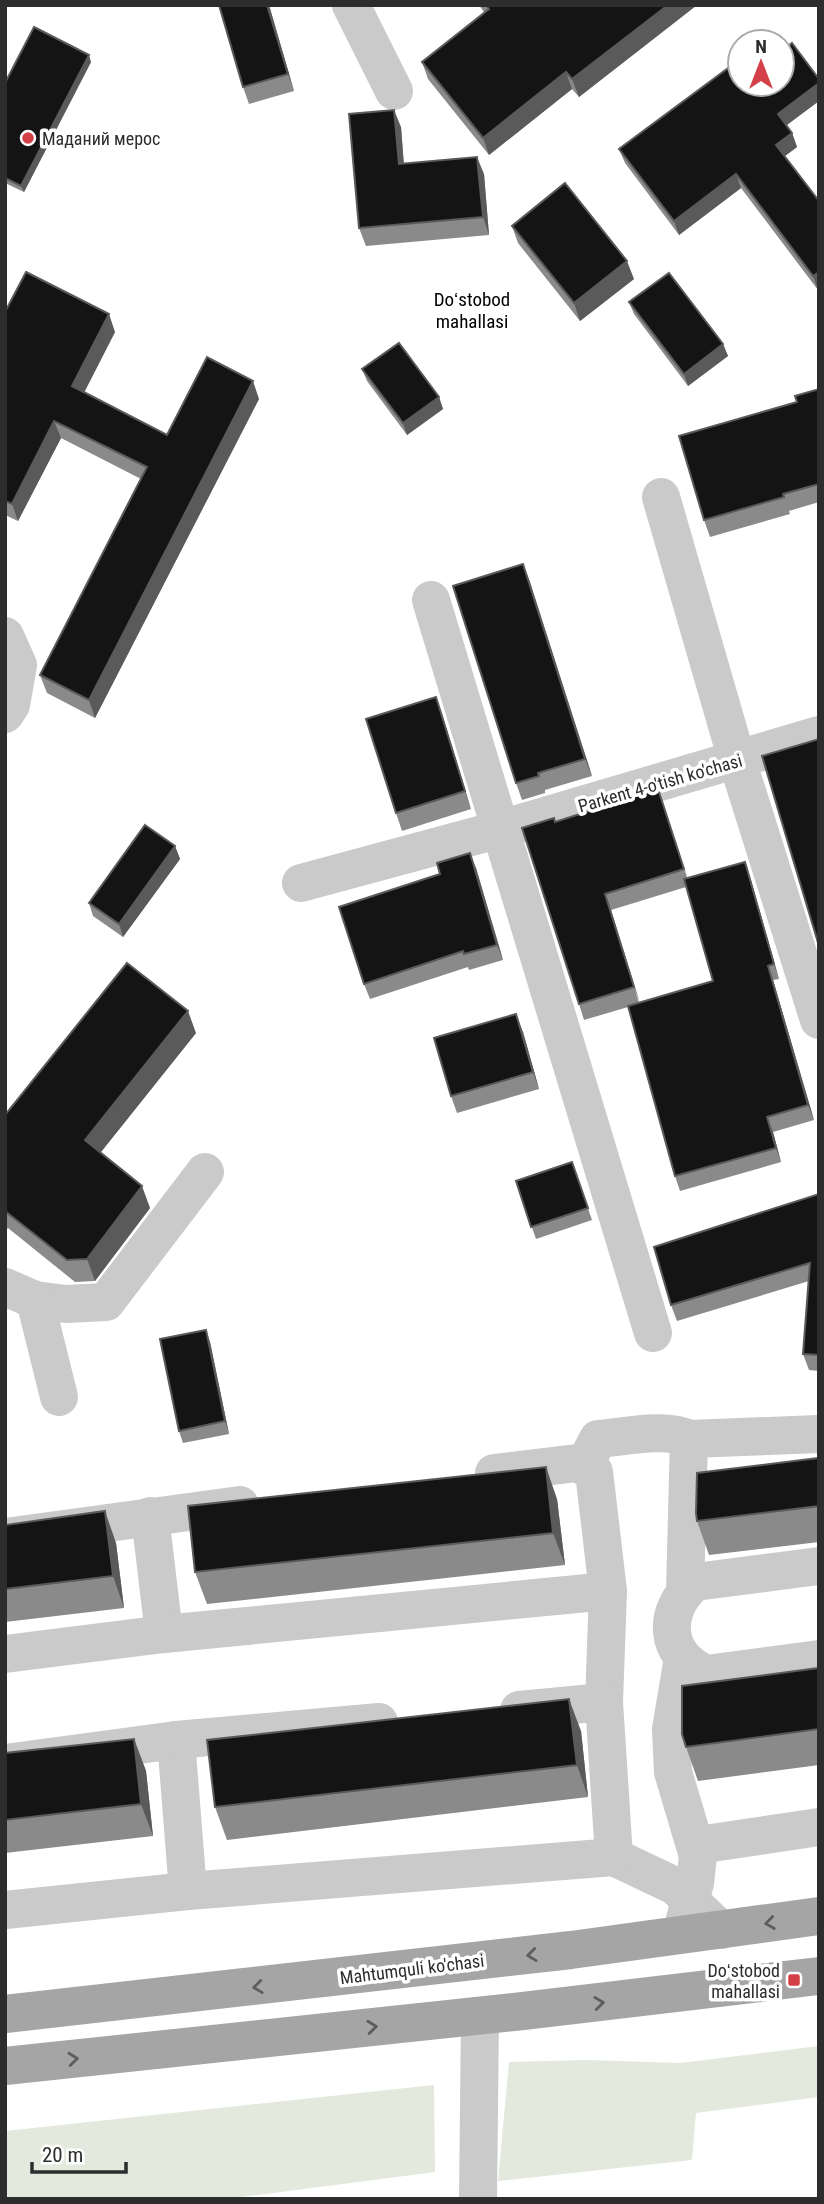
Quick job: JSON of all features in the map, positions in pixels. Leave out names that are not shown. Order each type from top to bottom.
[{"type":"main road","name":"Mahtumquli ko'chasi","points":[[5,2014],[315,1980],[685,1918],[721,1930],[819,1916]]},
{"type":"main road","points":[[5,2066],[480,2016],[819,1976]]},
{"type":"main road","points":[[315,1980],[321,2033]]},
{"type":"street","points":[[351,5],[394,90]]},
{"type":"street","points":[[662,497],[737,760],[819,1020]]},
{"type":"street","points":[[431,600],[653,1332]]},
{"type":"street","points":[[5,636],[18,665],[11,705],[5,713]]},
{"type":"street","name":"Parkent 4-o'tish ko'chasi","points":[[301,883],[501,829],[819,735]]},
{"type":"street","points":[[20,1293],[66,1304],[106,1302],[205,1172]]},
{"type":"street","points":[[20,1293],[59,1397]]},
{"type":"street","points":[[584,1466],[598,1439],[679,1434],[689,1439],[819,1434]]},
{"type":"street","points":[[684,1592],[689,1439]]},
{"type":"street","points":[[467,1477],[577,1463],[594,1472],[608,1591],[604,1702],[614,1857]]},
{"type":"street","points":[[5,1537],[274,1501]]},
{"type":"street","points":[[150,1516],[164,1634]]},
{"type":"street","points":[[819,1566],[695,1582],[684,1592],[672,1616],[671,1629],[674,1644],[682,1658],[706,1674],[819,1659]]},
{"type":"street","points":[[5,1654],[164,1634],[608,1591]]},
{"type":"street","points":[[682,1658],[671,1729],[673,1772],[698,1856],[695,1883],[685,1918]]},
{"type":"street","points":[[480,1713],[604,1702]]},
{"type":"street","points":[[5,1763],[176,1740],[411,1719]]},
{"type":"street","points":[[176,1740],[188,1891]]},
{"type":"street","points":[[698,1856],[705,1844],[721,1840],[819,1827]]},
{"type":"street","points":[[5,1910],[188,1891],[614,1857],[675,1886],[685,1918]]},
{"type":"street","points":[[478,2199],[480,2016]]},
{"type":"shaded area","points":[[819,2046],[819,2097],[696,2113],[692,2160],[498,2181],[509,2062],[587,2060],[680,2063]]},
{"type":"shaded area","points":[[434,2085],[435,2172],[226,2199],[5,2199],[5,2131]]},
{"type":"building","points":[[219,5],[267,5],[288,74],[243,87]]},
{"type":"building","points":[[486,5],[668,5],[572,79],[566,72],[483,138],[422,62],[489,9]]},
{"type":"building","name":"Маданий мерос","points":[[34,27],[89,55],[21,186],[5,178],[5,83]]},
{"type":"building","points":[[796,48],[819,79],[819,83],[778,114],[792,133],[776,145],[819,201],[819,272],[813,276],[736,174],[674,221],[619,149],[726,70],[726,98],[796,98]]},
{"type":"building","points":[[394,110],[399,164],[477,157],[483,217],[359,228],[349,114]]},
{"type":"building","points":[[565,183],[627,261],[574,303],[512,226]]},
{"type":"building","points":[[26,272],[109,314],[72,386],[167,435],[207,357],[253,381],[89,700],[40,675],[147,467],[54,421],[12,504],[5,501],[5,312]]},
{"type":"building","points":[[669,273],[723,344],[684,374],[629,302]]},
{"type":"building","points":[[399,343],[439,397],[403,423],[362,369]]},
{"type":"building","points":[[819,389],[819,484],[704,520],[679,436],[797,402],[795,396]]},
{"type":"building","points":[[523,564],[585,759],[538,773],[539,776],[516,783],[453,586]]},
{"type":"building","points":[[436,697],[465,791],[396,813],[366,719]]},
{"type":"building","points":[[819,739],[819,946],[762,756]]},
{"type":"building","points":[[658,789],[684,869],[605,894],[634,987],[579,1004],[522,828],[554,818],[555,822]]},
{"type":"building","points":[[145,825],[175,846],[119,924],[89,903]]},
{"type":"building","points":[[470,853],[497,945],[464,954],[463,951],[364,984],[339,907],[440,874],[437,863]]},
{"type":"building","points":[[745,862],[774,964],[768,966],[808,1105],[767,1117],[776,1148],[675,1176],[628,1006],[713,981],[684,879]]},
{"type":"building","points":[[127,963],[188,1011],[85,1140],[142,1186],[87,1259],[67,1260],[5,1211],[5,1115]]},
{"type":"building","points":[[516,1014],[533,1072],[451,1096],[434,1038]]},
{"type":"building","points":[[572,1162],[588,1208],[531,1227],[516,1181]]},
{"type":"building","points":[[819,1194],[819,1355],[803,1354],[810,1263],[671,1305],[654,1247]]},
{"type":"building","points":[[206,1330],[225,1421],[179,1431],[160,1339]]},
{"type":"building","points":[[819,1458],[819,1506],[697,1521],[697,1473]]},
{"type":"building","points":[[546,1467],[553,1533],[195,1572],[188,1506]]},
{"type":"building","points":[[105,1511],[113,1576],[5,1589],[5,1525]]},
{"type":"building","points":[[819,1668],[819,1729],[686,1747],[682,1734],[682,1686]]},
{"type":"building","points":[[569,1699],[577,1765],[215,1807],[207,1740]]},
{"type":"building","points":[[134,1739],[141,1804],[5,1820],[5,1753]]},
{"type":"place","name":"Маданий мерос","points":[[28,138]]},
{"type":"place","name":"Doʻstobod mahallasi","points":[[794,1980]]},
{"type":"district","name":"Doʻstobod mahallasi","points":[[472,310]]}]
